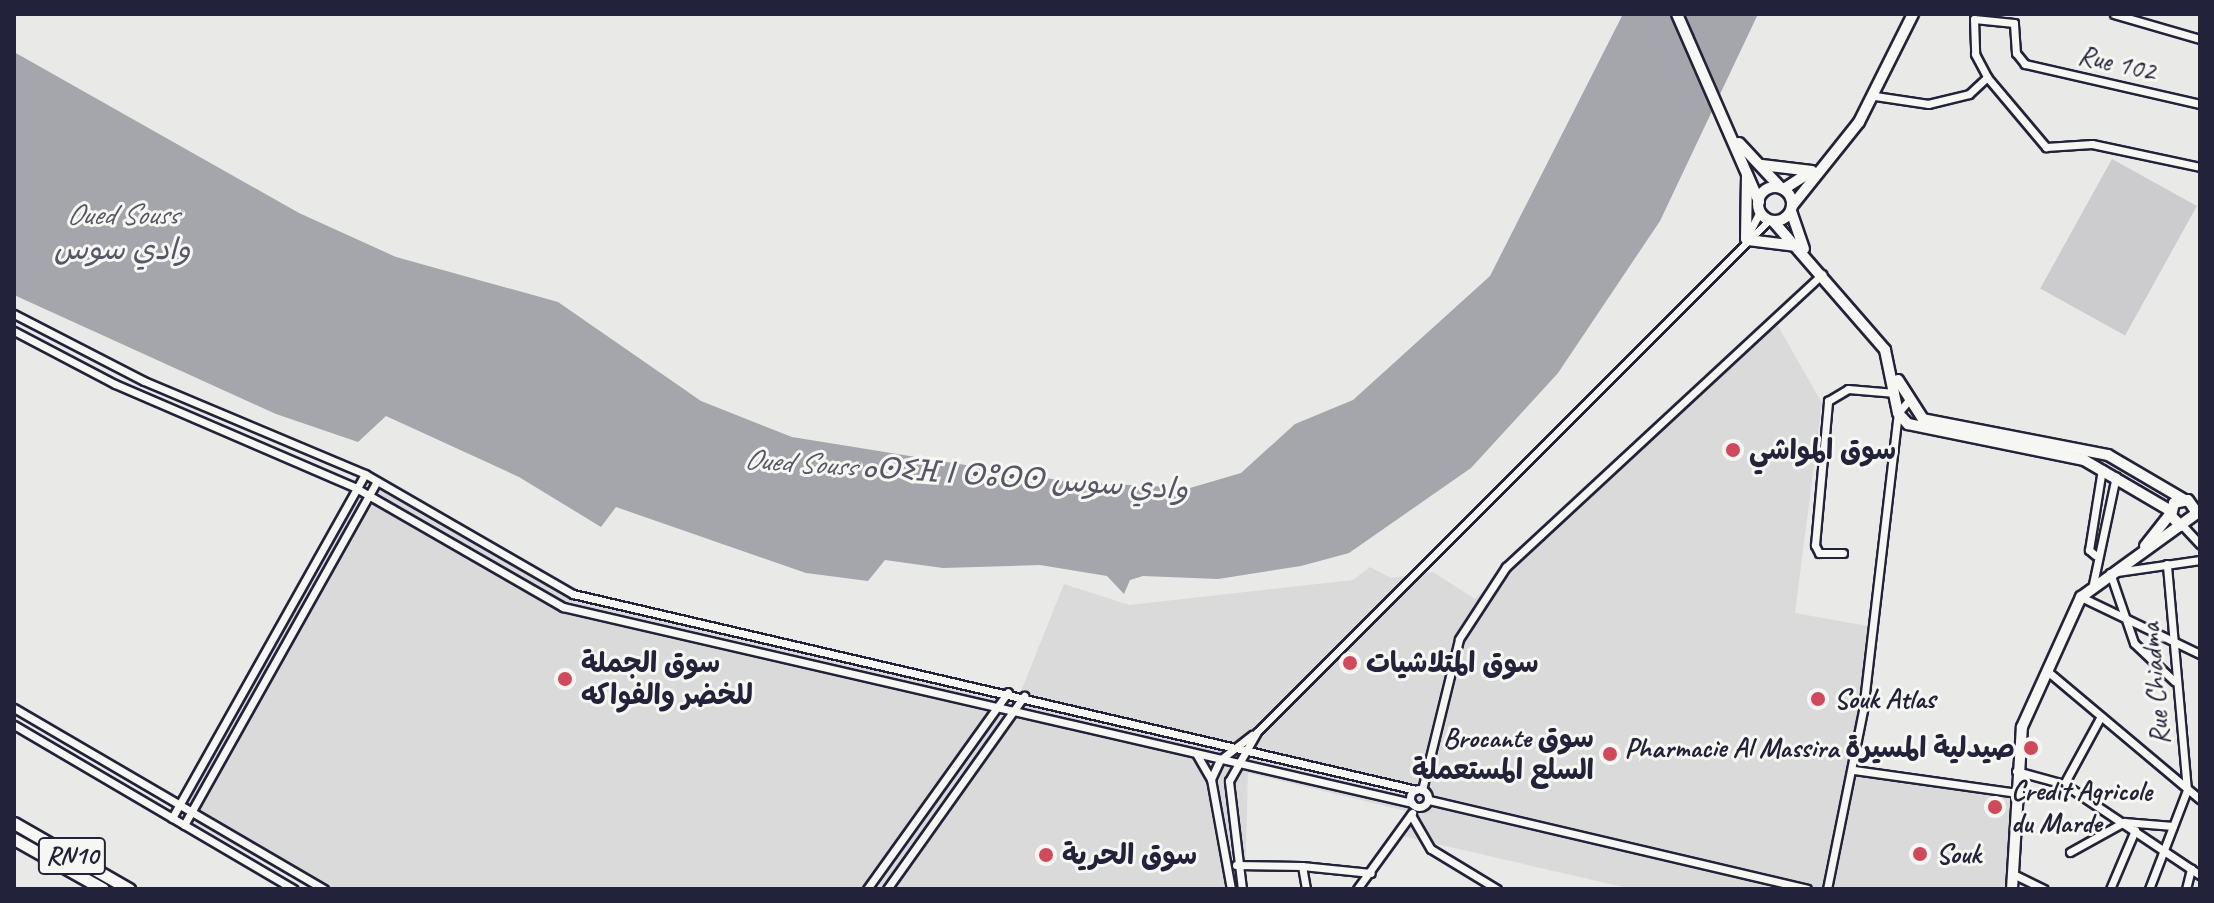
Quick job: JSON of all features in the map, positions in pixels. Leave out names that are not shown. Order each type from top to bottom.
[{"type":"main road","name":"RN10","points":[[14,823],[129,889]]},
{"type":"main road","name":"RN10","points":[[14,839],[103,889]]},
{"type":"street","points":[[1677,14],[1738,142],[1759,206],[1824,272],[1885,350],[1904,395],[1917,414],[2108,455],[2183,499],[2199,514],[2144,547],[2093,584],[2081,597],[2022,727],[2016,771],[2012,889]]},
{"type":"street","points":[[1211,779],[1220,760],[1257,732],[1746,241],[1771,220],[1792,208],[1875,96],[1913,14]]},
{"type":"street","points":[[2114,14],[2124,21],[2200,39]]},
{"type":"street","name":"Rue 102","points":[[1987,77],[1975,54],[1978,15],[2014,23],[2016,53],[2025,64],[2200,104]]},
{"type":"street","points":[[1875,96],[1914,107],[1959,98],[1987,77],[2046,147],[2092,144],[2200,167]]},
{"type":"street","points":[[1738,142],[1782,188],[1792,208],[1802,249]]},
{"type":"street","points":[[1746,241],[1766,190],[1782,188],[1826,160]]},
{"type":"street","points":[[1760,164],[1812,171]]},
{"type":"street","points":[[1746,241],[1748,169]]},
{"type":"street","points":[[1746,241],[1802,249]]},
{"type":"street","points":[[1357,889],[1411,815],[1459,639],[1506,567],[1824,272]]},
{"type":"street","points":[[14,314],[144,381],[365,474],[573,594],[1008,692],[1244,751],[1419,790],[1429,800]]},
{"type":"street","points":[[14,331],[115,384],[356,488],[563,607],[1413,804],[1429,800],[1807,889]]},
{"type":"street","points":[[1843,553],[1819,553],[1815,545],[1828,401],[1848,389],[1904,395]]},
{"type":"street","points":[[1827,889],[1854,770],[1903,427],[1898,413],[1904,395]]},
{"type":"street","points":[[1903,427],[1917,414]]},
{"type":"street","points":[[1903,427],[2103,466],[2171,512],[2200,544]]},
{"type":"street","points":[[2095,555],[2089,550],[2103,466]]},
{"type":"street","points":[[172,818],[365,474]]},
{"type":"street","points":[[2095,555],[2103,550],[2116,474]]},
{"type":"street","points":[[184,825],[377,481]]},
{"type":"street","points":[[2144,547],[2183,499],[2200,494]]},
{"type":"street","points":[[2093,584],[2095,555]]},
{"type":"street","points":[[2110,573],[2200,560]]},
{"type":"street","name":"Rue Chiadma","points":[[2149,889],[2187,790],[2174,681],[2167,564]]},
{"type":"street","points":[[2110,573],[2125,618],[2146,660],[2174,681]]},
{"type":"street","points":[[2081,597],[2200,654]]},
{"type":"street","points":[[2046,670],[2200,799]]},
{"type":"street","points":[[867,889],[1008,692]]},
{"type":"street","points":[[887,889],[1024,696]]},
{"type":"street","points":[[14,708],[324,889]]},
{"type":"street","points":[[2064,784],[2101,716]]},
{"type":"street","points":[[14,725],[294,889]]},
{"type":"street","points":[[1242,889],[1229,816],[1235,763],[1257,732]]},
{"type":"street","points":[[1197,755],[1211,779],[1231,889]]},
{"type":"street","points":[[1854,770],[2017,793]]},
{"type":"street","points":[[2016,771],[2064,784],[2200,875]]},
{"type":"street","points":[[1411,815],[1431,849],[1497,889]]},
{"type":"street","points":[[2070,852],[2124,822],[2173,826]]},
{"type":"street","points":[[2110,889],[2135,830]]},
{"type":"street","points":[[1227,867],[1302,866],[1371,873]]},
{"type":"street","points":[[1302,866],[1306,889]]},
{"type":"street","points":[[2186,889],[2191,869]]},
{"type":"street","points":[[2013,874],[2044,889]]},
{"type":"shaded area","points":[[2112,159],[2197,206],[2125,335],[2040,288]]},
{"type":"shaded area","points":[[1774,319],[1822,403],[1795,613],[1873,627],[1854,766],[2017,793],[2011,889],[1632,889],[1393,834],[1406,811],[1248,773],[1245,889],[311,889],[177,813],[368,483],[572,598],[1016,704],[1064,584],[1129,605],[1353,580],[1370,567],[1391,578],[1433,572],[1475,599]]},
{"type":"water","name":"Oued Souss وادي سوس","points":[[1623,14],[1758,14],[1660,221],[1558,373],[1471,468],[1349,553],[1301,566],[1218,579],[1143,576],[1130,580],[1124,594],[1107,576],[1040,565],[943,568],[885,560],[868,581],[806,573],[616,507],[601,527],[519,477],[386,416],[358,442],[276,414],[14,295],[14,52],[299,213],[396,257],[558,302],[701,401],[792,437],[1070,482],[1190,488],[1241,473],[1295,424],[1353,400],[1490,276]]},
{"type":"place","name":"سوق المواشي","points":[[1733,450]]},
{"type":"place","name":"سوق المتلاشيات","points":[[1350,663]]},
{"type":"place","name":"سوق الجملة للخضر والفواكه","points":[[565,679]]},
{"type":"place","name":"Souk Atlas","points":[[1818,699]]},
{"type":"place","name":"Pharmacie Al Massira صيدلية المسيرة","points":[[2031,748]]},
{"type":"place","name":"Brocante سوق السلع المستعملة","points":[[1610,754]]},
{"type":"place","name":"Credit Agricole du Marde","points":[[1995,807]]},
{"type":"place","name":"Souk","points":[[1920,854]]},
{"type":"place","name":"سوق الحرية","points":[[1046,855]]},
{"type":"water label","name":"Oued Souss ⴰⵙⵉⴼ ⵏ ⵙⵓⵙⵙ وادي سوس","points":[[966,474]]}]
